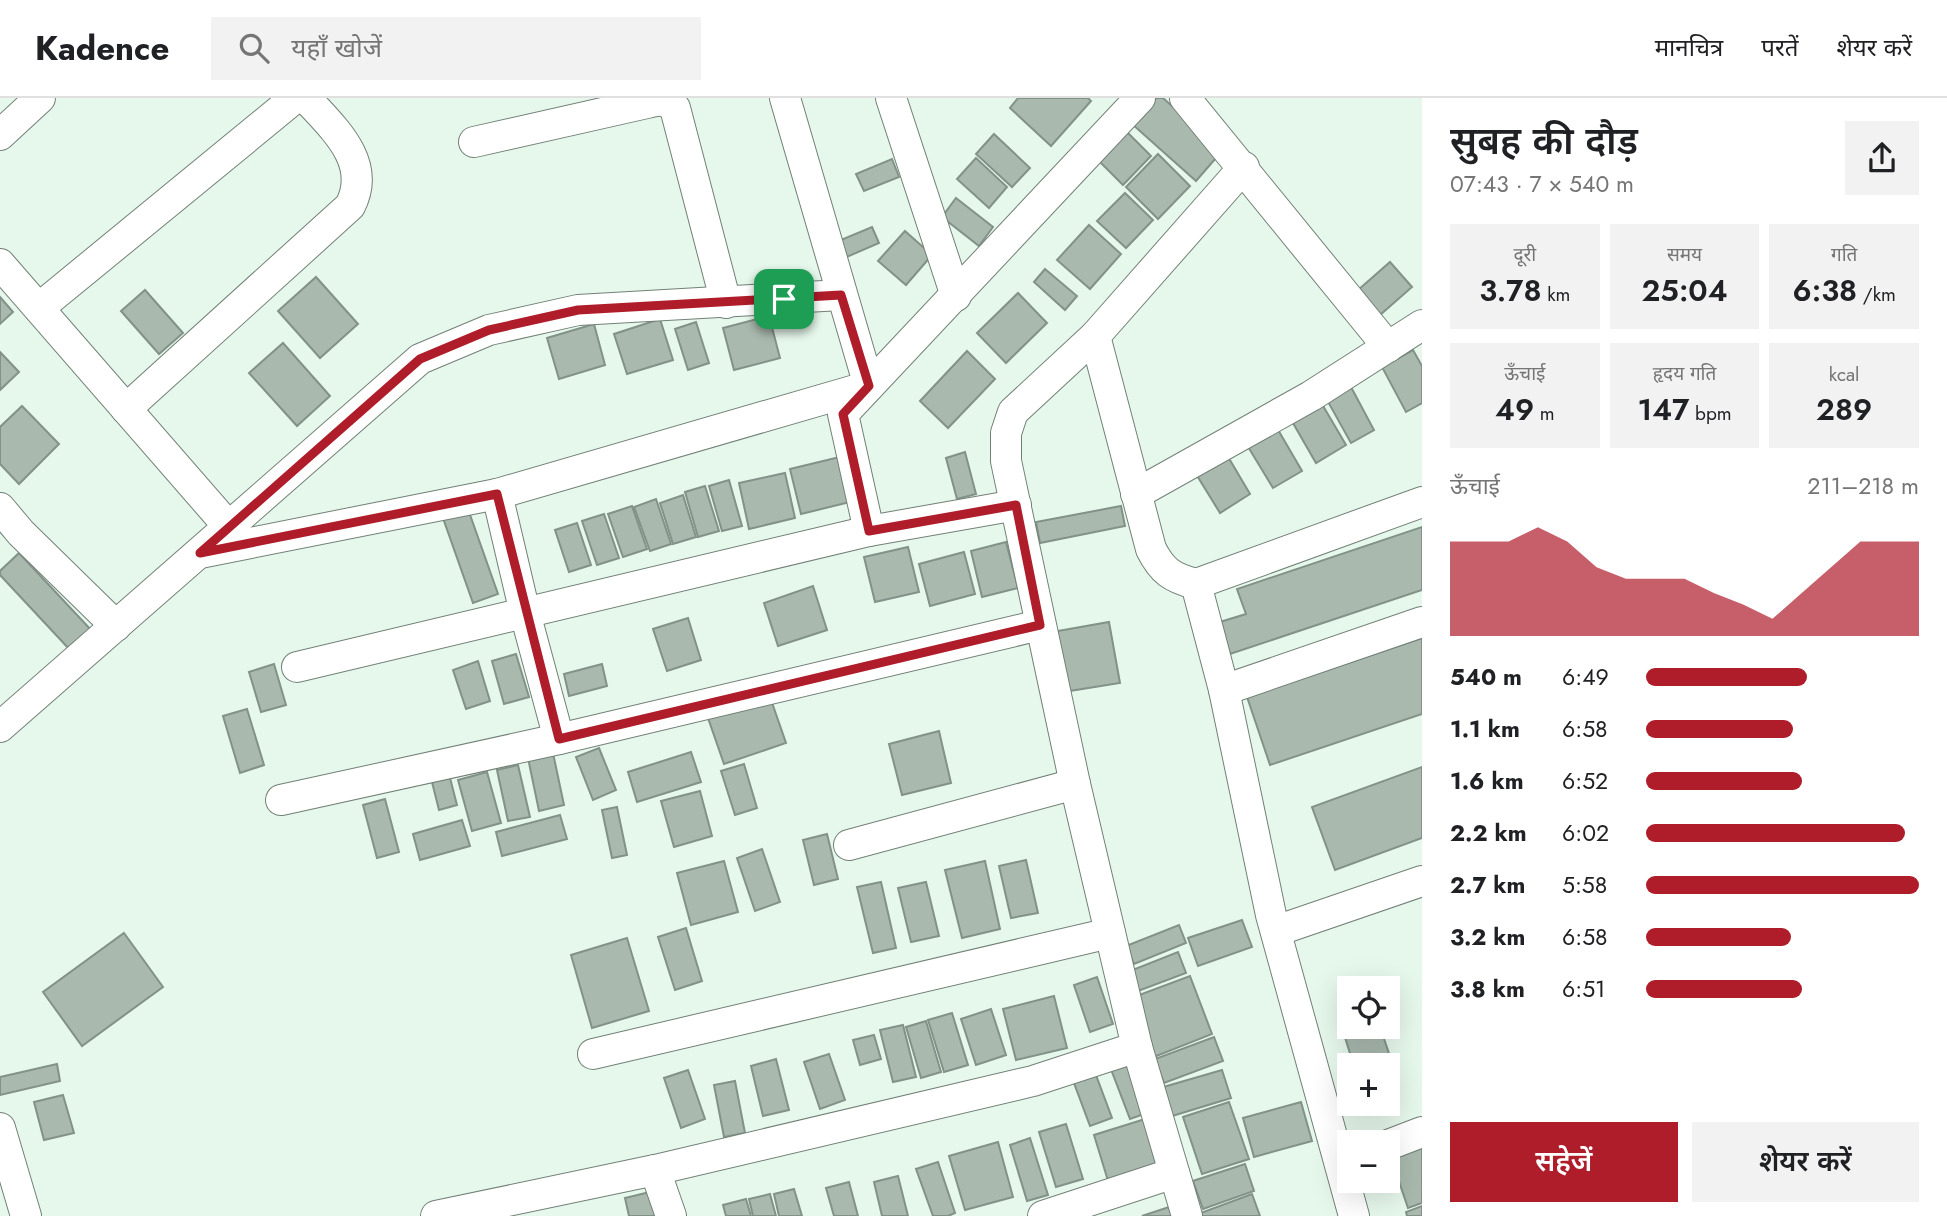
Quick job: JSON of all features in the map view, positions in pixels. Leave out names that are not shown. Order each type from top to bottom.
[{"type":"street","points":[[0,135],[40,98]]},
{"type":"street","points":[[38,308],[295,98]]},
{"type":"street","points":[[126,409],[350,206],[356,195],[357,173],[347,144],[306,98]]},
{"type":"street","points":[[785,98],[869,386]]},
{"type":"street","points":[[891,98],[956,296]]},
{"type":"street","points":[[869,531],[843,414],[1140,98]]},
{"type":"street","points":[[1185,98],[1244,167],[1388,347]]},
{"type":"street","points":[[474,142],[647,103],[663,100],[669,102],[676,108],[726,303]]},
{"type":"street","points":[[1187,1216],[1137,1047],[1075,785],[1006,461],[1006,433],[1013,412],[1095,336],[1244,167]]},
{"type":"street","points":[[0,264],[229,527]]},
{"type":"street","points":[[0,727],[420,359],[489,330],[578,310],[841,295]]},
{"type":"street","points":[[1136,494],[1311,396],[1422,325]]},
{"type":"street","points":[[1095,336],[1136,494],[1160,567],[1173,578],[1196,584],[1422,502]]},
{"type":"street","points":[[200,553],[497,494],[869,386]]},
{"type":"street","points":[[497,494],[559,739]]},
{"type":"street","points":[[297,667],[869,531],[1016,505]]},
{"type":"street","points":[[0,508],[10,543],[116,626]]},
{"type":"street","points":[[1196,584],[1224,690],[1276,931],[1337,1135]]},
{"type":"street","points":[[1224,690],[1422,622]]},
{"type":"street","points":[[281,800],[559,739],[1040,625]]},
{"type":"street","points":[[849,845],[1075,785]]},
{"type":"street","points":[[1276,931],[1422,881]]},
{"type":"street","points":[[593,1055],[1110,933]]},
{"type":"street","points":[[436,1216],[655,1170],[1033,1081],[1137,1047]]},
{"type":"street","points":[[0,1128],[26,1216]]},
{"type":"street","points":[[1400,1140],[1422,1132]]},
{"type":"street","points":[[655,1170],[671,1216]]},
{"type":"street","points":[[1043,1216],[1174,1173]]},
{"type":"street","points":[[1350,1193],[1354,1216]]},
{"type":"building","points":[[1018,98],[1088,98],[1091,101],[1051,146],[1010,108]]},
{"type":"building","points":[[1156,98],[1163,98],[1222,151],[1196,181],[1132,124]]},
{"type":"building","points":[[1121,126],[1151,156],[1123,185],[1093,155]]},
{"type":"building","points":[[994,134],[1030,168],[1012,187],[976,154]]},
{"type":"building","points":[[1158,154],[1190,186],[1158,219],[1126,187]]},
{"type":"building","points":[[976,158],[1007,187],[989,208],[957,179]]},
{"type":"building","points":[[892,159],[899,177],[864,191],[856,174]]},
{"type":"building","points":[[1125,193],[1153,220],[1126,248],[1097,221]]},
{"type":"building","points":[[956,198],[993,227],[979,246],[942,217]]},
{"type":"building","points":[[1089,225],[1121,254],[1090,289],[1057,260]]},
{"type":"building","points":[[872,227],[879,243],[842,259],[836,242]]},
{"type":"building","points":[[905,231],[932,255],[906,285],[878,261]]},
{"type":"building","points":[[1390,262],[1412,287],[1380,315],[1358,290]]},
{"type":"building","points":[[1045,269],[1077,296],[1065,310],[1034,282]]},
{"type":"building","points":[[316,277],[358,324],[320,358],[278,311]]},
{"type":"building","points":[[145,290],[183,333],[159,354],[121,311]]},
{"type":"building","points":[[1018,293],[1047,323],[1006,363],[977,333]]},
{"type":"building","points":[[0,297],[13,312],[0,324]]},
{"type":"building","points":[[769,316],[780,358],[734,370],[723,328]]},
{"type":"building","points":[[660,319],[673,360],[627,374],[614,334]]},
{"type":"building","points":[[696,322],[709,363],[688,370],[675,329]]},
{"type":"building","points":[[594,324],[605,365],[559,379],[547,338]]},
{"type":"building","points":[[283,343],[330,396],[297,426],[249,373]]},
{"type":"building","points":[[1413,350],[1422,366],[1422,403],[1406,412],[1382,367]]},
{"type":"building","points":[[967,351],[995,379],[948,428],[920,401]]},
{"type":"building","points":[[0,352],[19,372],[0,390]]},
{"type":"building","points":[[1351,387],[1374,430],[1351,443],[1327,400]]},
{"type":"building","points":[[1319,399],[1346,445],[1316,463],[1289,416]]},
{"type":"building","points":[[22,406],[59,444],[19,484],[0,464],[0,427]]},
{"type":"building","points":[[1277,428],[1302,471],[1273,488],[1247,445]]},
{"type":"building","points":[[965,452],[976,494],[957,499],[946,458]]},
{"type":"building","points":[[1227,455],[1250,494],[1220,513],[1196,474]]},
{"type":"building","points":[[844,456],[854,501],[801,514],[790,469]]},
{"type":"building","points":[[785,473],[795,518],[749,529],[739,483]]},
{"type":"building","points":[[729,480],[742,526],[722,531],[709,486]]},
{"type":"building","points":[[705,486],[719,531],[698,537],[685,492]]},
{"type":"building","points":[[683,495],[696,537],[673,544],[660,503]]},
{"type":"building","points":[[656,499],[671,544],[650,551],[634,507]]},
{"type":"building","points":[[632,506],[647,549],[623,557],[608,514]]},
{"type":"building","points":[[1121,506],[1125,526],[1040,543],[1036,522]]},
{"type":"building","points":[[468,509],[498,594],[473,603],[443,518]]},
{"type":"building","points":[[604,514],[619,558],[597,565],[582,521]]},
{"type":"building","points":[[577,523],[591,565],[569,572],[555,530]]},
{"type":"building","points":[[1422,527],[1422,590],[1230,654],[1220,622],[1246,614],[1237,589]]},
{"type":"building","points":[[1006,542],[1018,588],[982,597],[971,551]]},
{"type":"building","points":[[908,547],[919,592],[875,602],[864,557]]},
{"type":"building","points":[[964,552],[975,594],[930,606],[919,564]]},
{"type":"building","points":[[19,553],[92,631],[71,651],[0,575],[0,571]]},
{"type":"building","points":[[813,586],[827,630],[778,646],[764,603]]},
{"type":"building","points":[[688,618],[701,660],[667,671],[653,629]]},
{"type":"building","points":[[1109,622],[1120,683],[1063,692],[1052,632]]},
{"type":"building","points":[[1422,638],[1422,714],[1270,765],[1247,697]]},
{"type":"building","points":[[516,654],[529,697],[504,704],[492,661]]},
{"type":"building","points":[[478,661],[490,701],[466,709],[453,670]]},
{"type":"building","points":[[274,664],[286,705],[261,712],[249,672]]},
{"type":"building","points":[[602,664],[607,686],[569,696],[564,674]]},
{"type":"building","points":[[769,694],[786,743],[724,764],[707,715]]},
{"type":"building","points":[[247,709],[264,765],[240,773],[223,716]]},
{"type":"building","points":[[939,731],[951,783],[902,795],[889,744]]},
{"type":"building","points":[[599,748],[616,790],[593,800],[576,757]]},
{"type":"building","points":[[691,752],[701,782],[637,802],[628,772]]},
{"type":"building","points":[[553,753],[564,805],[539,811],[528,758]]},
{"type":"building","points":[[744,764],[757,808],[735,815],[721,771]]},
{"type":"building","points":[[518,765],[530,817],[508,821],[497,770]]},
{"type":"building","points":[[1422,767],[1422,838],[1335,870],[1312,807]]},
{"type":"building","points":[[487,772],[501,823],[472,831],[458,780]]},
{"type":"building","points":[[449,774],[457,805],[439,810],[431,778]]},
{"type":"building","points":[[700,791],[712,836],[674,847],[661,801]]},
{"type":"building","points":[[385,799],[399,852],[377,858],[363,805]]},
{"type":"building","points":[[617,807],[627,855],[612,858],[602,810]]},
{"type":"building","points":[[560,815],[567,839],[502,856],[496,832]]},
{"type":"building","points":[[462,820],[470,846],[420,860],[413,834]]},
{"type":"building","points":[[827,834],[838,879],[814,885],[803,840]]},
{"type":"building","points":[[762,849],[780,902],[755,911],[737,858]]},
{"type":"building","points":[[1026,860],[1038,913],[1011,918],[999,866]]},
{"type":"building","points":[[724,861],[738,912],[691,925],[677,873]]},
{"type":"building","points":[[985,861],[1000,929],[962,938],[945,870]]},
{"type":"building","points":[[881,882],[896,948],[873,953],[857,887]]},
{"type":"building","points":[[926,882],[939,936],[911,942],[898,888]]},
{"type":"building","points":[[1242,920],[1252,947],[1198,966],[1188,938]]},
{"type":"building","points":[[1179,925],[1186,943],[1134,964],[1126,946]]},
{"type":"building","points":[[686,928],[702,981],[675,990],[658,937]]},
{"type":"building","points":[[124,933],[163,987],[82,1046],[43,992]]},
{"type":"building","points":[[627,938],[649,1011],[592,1028],[571,955]]},
{"type":"building","points":[[1178,952],[1186,973],[1138,991],[1130,971]]},
{"type":"building","points":[[1190,976],[1212,1034],[1154,1057],[1131,998]]},
{"type":"building","points":[[1097,977],[1113,1024],[1090,1032],[1074,985]]},
{"type":"building","points":[[1054,996],[1067,1048],[1016,1060],[1003,1009]]},
{"type":"building","points":[[991,1009],[1006,1055],[976,1065],[961,1019]]},
{"type":"building","points":[[952,1013],[968,1065],[944,1072],[928,1020]]},
{"type":"building","points":[[926,1021],[941,1072],[921,1078],[906,1027]]},
{"type":"building","points":[[903,1025],[916,1077],[893,1082],[880,1030]]},
{"type":"building","points":[[874,1035],[881,1059],[860,1065],[853,1040]]},
{"type":"building","points":[[1214,1037],[1223,1061],[1164,1083],[1155,1059]]},
{"type":"building","points":[[1346,1039],[1384,1039],[1389,1053],[1350,1053]]},
{"type":"building","points":[[829,1054],[845,1100],[820,1109],[804,1062]]},
{"type":"building","points":[[1129,1057],[1150,1112],[1130,1119],[1109,1064]]},
{"type":"building","points":[[776,1059],[789,1110],[763,1116],[751,1066]]},
{"type":"building","points":[[57,1064],[60,1081],[0,1095],[0,1077]]},
{"type":"building","points":[[1093,1067],[1112,1118],[1090,1126],[1071,1075]]},
{"type":"building","points":[[688,1070],[705,1119],[681,1128],[664,1078]]},
{"type":"building","points":[[1222,1070],[1231,1098],[1169,1117],[1160,1088]]},
{"type":"building","points":[[735,1081],[745,1133],[724,1137],[714,1085]]},
{"type":"building","points":[[63,1095],[74,1133],[44,1140],[34,1102]]},
{"type":"building","points":[[1229,1102],[1249,1159],[1202,1174],[1183,1117]]},
{"type":"building","points":[[1301,1102],[1312,1141],[1254,1157],[1243,1118]]},
{"type":"building","points":[[1145,1119],[1161,1168],[1109,1184],[1094,1135]]},
{"type":"building","points":[[1066,1124],[1083,1179],[1056,1187],[1039,1132]]},
{"type":"building","points":[[1030,1138],[1048,1195],[1027,1201],[1010,1145]]},
{"type":"building","points":[[1422,1141],[1422,1203],[1408,1208],[1400,1184],[1400,1148]]},
{"type":"building","points":[[998,1142],[1013,1197],[965,1210],[949,1156]]},
{"type":"building","points":[[938,1162],[955,1213],[948,1216],[933,1216],[916,1169]]},
{"type":"building","points":[[1245,1164],[1254,1191],[1203,1209],[1193,1181]]},
{"type":"building","points":[[898,1176],[908,1216],[882,1216],[874,1182]]},
{"type":"building","points":[[849,1182],[858,1216],[834,1216],[826,1188]]},
{"type":"building","points":[[794,1189],[802,1216],[779,1216],[774,1194]]},
{"type":"building","points":[[654,1191],[660,1216],[629,1216],[625,1198]]},
{"type":"building","points":[[770,1194],[776,1216],[753,1216],[749,1199]]},
{"type":"building","points":[[1252,1194],[1260,1216],[1198,1214]]},
{"type":"building","points":[[746,1199],[751,1216],[726,1216],[723,1205]]},
{"type":"building","points":[[1422,1206],[1422,1216],[1407,1216],[1406,1212]]},
{"type":"building","points":[[1169,1207],[1172,1216],[1142,1216]]},
{"type":"route","points":[[841,295],[869,386],[843,414],[869,531],[1016,505],[1040,625],[559,739],[497,494],[200,553],[420,359],[489,330],[578,310],[784,299],[841,295]]}]
